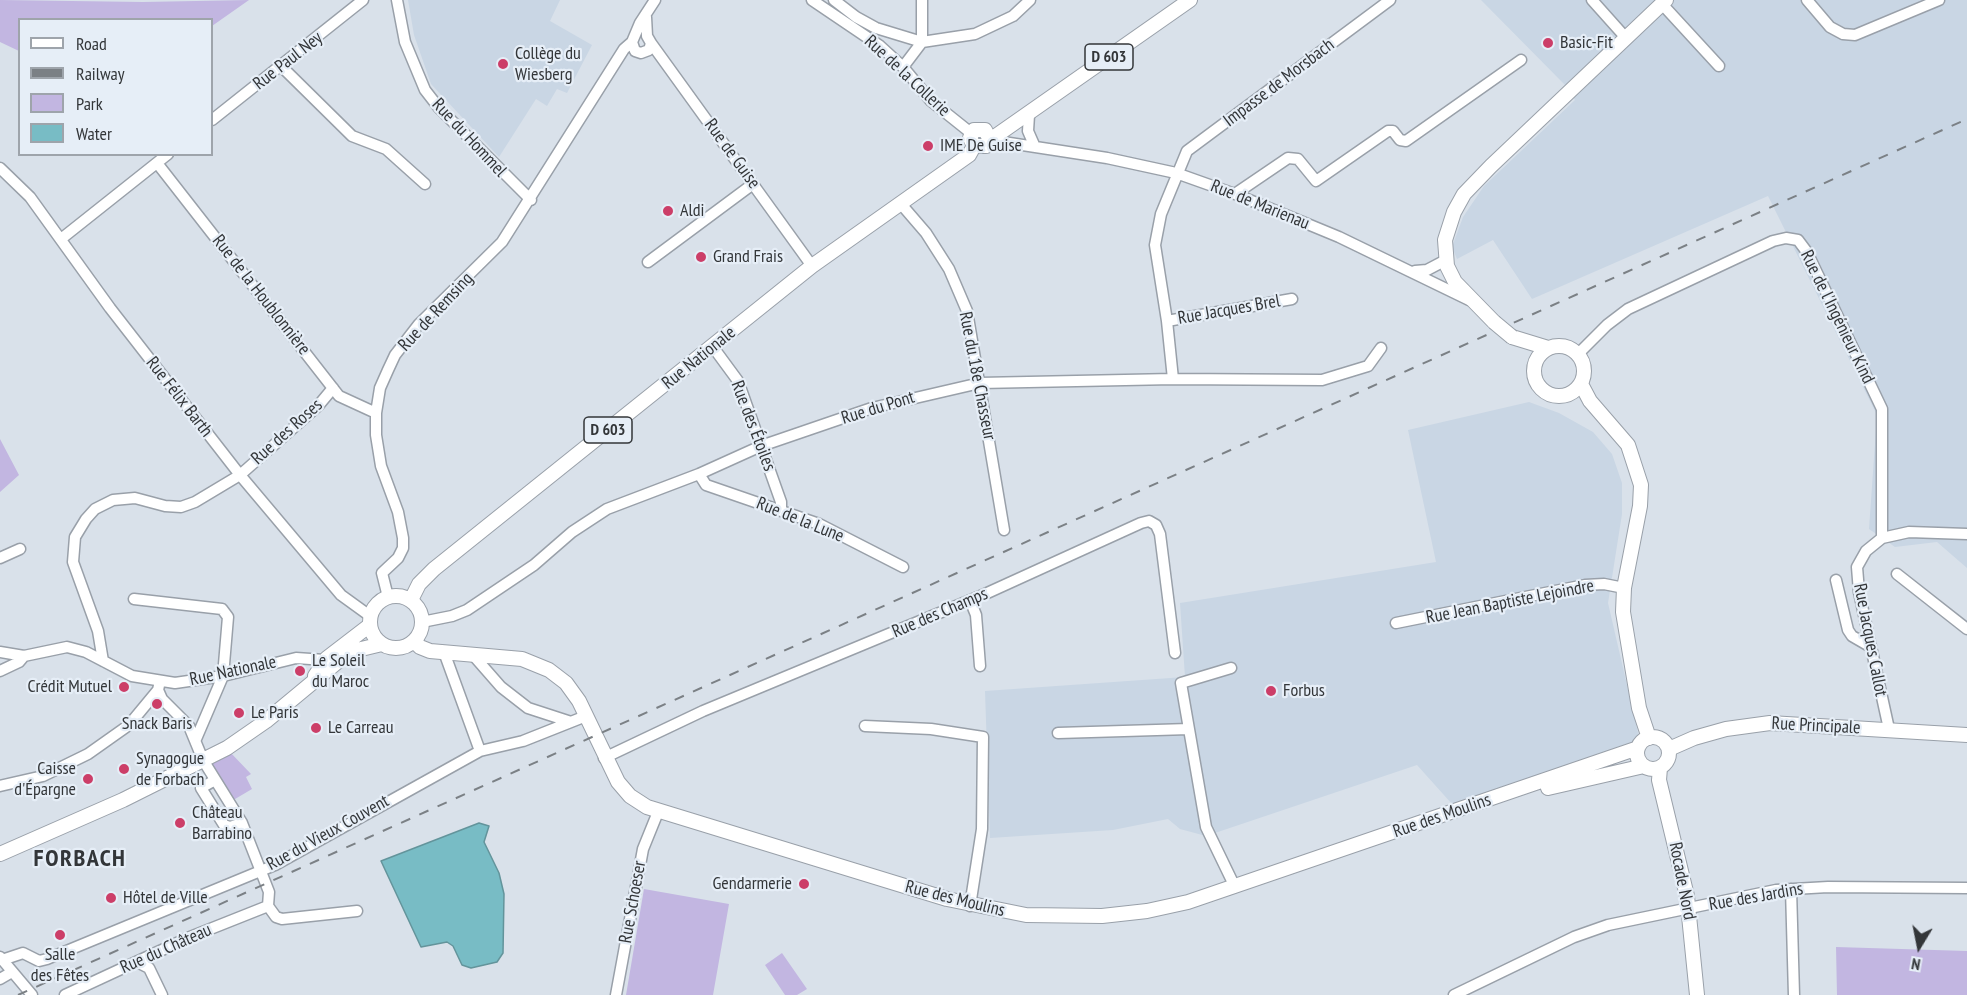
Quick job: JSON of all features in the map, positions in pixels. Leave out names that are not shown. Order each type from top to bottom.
[{"type":"main road","name":"Rue Nationale","points":[[411,600],[419,584],[434,569],[812,266],[969,155],[980,137],[1014,124],[1190,0]]},
{"type":"main road","points":[[1534,365],[1512,337],[1472,302],[1455,282],[1446,260],[1448,224],[1464,194],[1664,2]]},
{"type":"main road","points":[[1512,337],[1529,345],[1548,348],[1563,346],[1578,354],[1584,368],[1581,384],[1576,390],[1563,396]]},
{"type":"main road","points":[[1548,348],[1537,358],[1534,365],[1536,381],[1540,388],[1600,413]]},
{"type":"main road","points":[[1581,384],[1584,392],[1600,413],[1628,445],[1641,485],[1640,506],[1624,588],[1623,612],[1639,708],[1649,738]]},
{"type":"main road","points":[[309,685],[325,660],[370,620],[378,602],[395,595],[411,600],[421,614],[422,622],[414,641],[396,648],[382,644],[374,637],[370,620]]},
{"type":"main road","name":"Rue des Moulins","points":[[414,641],[425,649],[522,659],[542,665],[572,691],[586,716],[604,758],[623,789],[658,812],[970,906],[1026,915],[1102,916],[1169,906],[1235,886],[1638,748]]},
{"type":"main road","points":[[0,854],[227,748],[266,721],[350,653],[382,644]]},
{"type":"main road","name":"Rue Principale","points":[[1669,749],[1726,729],[1770,723],[1967,735]]},
{"type":"main road","points":[[1649,738],[1664,740],[1669,749],[1669,758],[1660,768],[1644,766],[1638,758],[1638,748],[1649,738]]},
{"type":"main road","name":"Rue des Moulins","points":[[1508,794],[1644,766]]},
{"type":"main road","name":"Rocade Nord","points":[[1660,768],[1659,780],[1688,909],[1697,995]]},
{"type":"street","name":"Rue Paul Ney","points":[[213,119],[363,0]]},
{"type":"street","name":"Rue du Hommel","points":[[398,0],[405,42],[425,90],[439,108],[531,200]]},
{"type":"street","points":[[640,42],[646,17],[655,0]]},
{"type":"street","name":"Rue de la Collerie","points":[[812,0],[880,46],[931,100],[980,137]]},
{"type":"street","points":[[834,0],[856,17],[876,28],[922,42],[975,34],[1013,16],[1030,0]]},
{"type":"street","points":[[903,68],[922,42],[922,0]]},
{"type":"street","name":"Impasse de Morsbach","points":[[1176,173],[1187,151],[1390,0]]},
{"type":"street","points":[[1592,0],[1626,38]]},
{"type":"street","points":[[1807,0],[1830,27],[1843,34],[1855,35],[1939,0]]},
{"type":"street","points":[[1664,2],[1719,66]]},
{"type":"street","name":"Rue de Remsing","points":[[388,597],[382,573],[398,558],[403,548],[403,538],[398,512],[378,451],[376,413],[380,388],[395,355],[431,311],[490,256],[531,200],[624,49],[640,42]]},
{"type":"street","name":"Rue de Guise","points":[[640,42],[753,184],[812,266]]},
{"type":"street","points":[[1235,194],[1288,158],[1298,159],[1316,181],[1388,131],[1393,130],[1400,140],[1406,141],[1521,60]]},
{"type":"street","points":[[281,66],[352,136],[386,149],[425,184]]},
{"type":"street","points":[[1029,114],[1028,131],[1035,147]]},
{"type":"street","name":"Rue de Marienau","points":[[980,137],[1107,158],[1176,173],[1235,194],[1412,271],[1472,302]]},
{"type":"street","points":[[61,238],[166,156]]},
{"type":"street","name":"Rue de la Houblonnière","points":[[157,163],[339,396],[376,413]]},
{"type":"street","name":"Rue Félix Barth","points":[[0,168],[30,197],[110,308],[240,475],[341,595],[370,620]]},
{"type":"street","points":[[1173,379],[1155,245],[1161,214],[1176,173]]},
{"type":"street","points":[[648,262],[753,184]]},
{"type":"street","name":"Rue du 18e Chasseur","points":[[902,204],[926,233],[949,268],[967,311],[1005,530]]},
{"type":"street","name":"Rue de l'Ingénieur Kind","points":[[1578,354],[1628,309],[1773,241],[1786,238],[1798,240],[1807,252],[1882,409],[1882,538]]},
{"type":"street","points":[[1412,271],[1427,270],[1446,260]]},
{"type":"street","name":"Rue Jacques Brel","points":[[1167,321],[1292,299]]},
{"type":"street","name":"Rue des Étoiles","points":[[713,347],[738,381],[781,502],[781,511]]},
{"type":"street","name":"Rue du Pont","points":[[422,622],[452,616],[467,610],[534,565],[572,532],[607,509],[699,474],[761,446],[872,408],[980,383],[1173,379],[1322,380],[1368,366],[1382,348]]},
{"type":"street","name":"Rue des Roses","points":[[102,654],[98,631],[73,562],[75,537],[86,519],[95,509],[112,500],[135,498],[165,506],[181,507],[195,502],[240,475],[318,406],[333,388]]},
{"type":"street","name":"Rue de la Lune","points":[[699,474],[706,485],[819,524],[903,567]]},
{"type":"street","name":"Rue des Champs","points":[[604,758],[703,711],[970,600],[1149,521],[1156,525],[1160,534],[1175,653]]},
{"type":"street","points":[[1882,538],[1909,532],[1967,534]]},
{"type":"street","name":"Rue Jacques Callot","points":[[1882,538],[1866,551],[1857,567],[1858,592],[1889,729]]},
{"type":"street","points":[[0,558],[20,549]]},
{"type":"street","points":[[1897,574],[1967,629]]},
{"type":"street","points":[[1836,580],[1848,630],[1852,636],[1871,647]]},
{"type":"street","name":"Rue Jean Baptiste Lejoindre","points":[[1396,623],[1585,585],[1604,584],[1624,588]]},
{"type":"street","points":[[134,599],[222,609],[228,617],[223,676],[196,739]]},
{"type":"street","name":"Rue des Champs","points":[[970,600],[976,615],[980,666]]},
{"type":"street","points":[[0,652],[24,656],[68,647],[102,654]]},
{"type":"street","name":"Rue Nationale","points":[[86,652],[102,654],[132,676],[159,686],[223,676],[296,658],[325,660]]},
{"type":"street","points":[[444,652],[480,751]]},
{"type":"street","points":[[473,655],[501,687],[528,708],[571,722]]},
{"type":"street","points":[[0,671],[19,662],[24,656]]},
{"type":"street","points":[[1231,668],[1180,683],[1206,827],[1235,886]]},
{"type":"street","points":[[159,686],[162,699],[189,726],[203,760],[242,823],[269,892],[268,906],[276,916],[282,919],[357,911]]},
{"type":"street","points":[[0,786],[43,776],[88,754],[129,725],[159,686]]},
{"type":"street","name":"Rue du Vieux Couvent","points":[[1,958],[23,953],[39,961],[47,959],[299,854],[392,798],[480,751],[523,741],[586,716]]},
{"type":"street","points":[[865,726],[931,729],[983,737],[982,829],[970,906]]},
{"type":"street","points":[[1058,734],[1189,729]]},
{"type":"street","points":[[215,780],[201,788],[224,825],[230,827],[242,823]]},
{"type":"street","name":"Rue Schoeser","points":[[616,995],[643,849],[658,812]]},
{"type":"street","name":"Rue des Jardins","points":[[1454,995],[1574,937],[1608,925],[1791,889],[1872,886],[1967,888]]},
{"type":"street","points":[[1791,889],[1794,995]]},
{"type":"street","name":"Rue du Château","points":[[65,995],[268,906]]},
{"type":"street","points":[[1,958],[32,995]]},
{"type":"street","points":[[137,962],[148,968],[162,995]]},
{"type":"street","points":[[0,979],[12,972]]},
{"type":"shaded area","name":"Collège du Wiesberg","points":[[408,0],[560,0],[550,21],[592,45],[567,93],[557,89],[547,106],[536,99],[499,157],[431,84],[414,35]]},
{"type":"shaded area","points":[[1481,0],[1967,0],[1967,568],[1937,542],[1895,547],[1869,529],[1877,415],[1768,196],[1532,299],[1493,240],[1457,259],[1452,247],[1463,217],[1484,186],[1575,100],[1565,85]]},
{"type":"shaded area","points":[[1529,402],[1559,413],[1593,432],[1612,454],[1622,483],[1622,514],[1608,603],[1639,737],[1631,748],[1452,804],[1417,765],[1206,836],[1180,829],[1168,819],[1113,830],[990,838],[985,691],[1185,677],[1180,603],[1436,562],[1408,430]]},
{"type":"green space","points":[[0,0],[143,2],[249,0],[213,25],[213,18],[18,18],[18,51],[0,42]]},
{"type":"green space","points":[[0,439],[19,475],[0,492]]},
{"type":"green space","points":[[229,751],[251,774],[246,777],[252,789],[230,802],[207,764]]},
{"type":"green space","points":[[644,889],[729,904],[713,995],[626,995]]},
{"type":"green space","points":[[1836,947],[1967,951],[1967,995],[1837,995]]},
{"type":"green space","points":[[782,953],[807,989],[797,995],[785,995],[765,965]]},
{"type":"water","points":[[479,823],[489,826],[484,842],[499,873],[504,894],[503,953],[497,962],[471,968],[462,965],[453,946],[447,942],[421,947],[381,861]]},
{"type":"railway","points":[[18,995],[1967,119]]},
{"type":"place","name":"Basic-Fit","points":[[1548,43]]},
{"type":"place","name":"Collège du Wiesberg","points":[[503,64]]},
{"type":"place","name":"IME De Guise","points":[[928,146]]},
{"type":"place","name":"Aldi","points":[[668,211]]},
{"type":"place","name":"Grand Frais","points":[[701,257]]},
{"type":"place","name":"Le Soleil du Maroc","points":[[300,671]]},
{"type":"place","name":"Crédit Mutuel","points":[[124,687]]},
{"type":"place","name":"Forbus","points":[[1271,691]]},
{"type":"place","name":"Snack Baris","points":[[157,704]]},
{"type":"place","name":"Le Paris","points":[[239,713]]},
{"type":"place","name":"Le Carreau","points":[[316,728]]},
{"type":"place","name":"Synagogue de Forbach","points":[[124,769]]},
{"type":"place","name":"Caisse d'Épargne","points":[[88,779]]},
{"type":"place","name":"Château Barrabino","points":[[180,823]]},
{"type":"place","name":"Gendarmerie","points":[[804,884]]},
{"type":"place","name":"Hôtel de Ville","points":[[111,898]]},
{"type":"place","name":"Salle des Fêtes","points":[[60,935]]},
{"type":"district","name":"FORBACH","points":[[80,859]]}]
